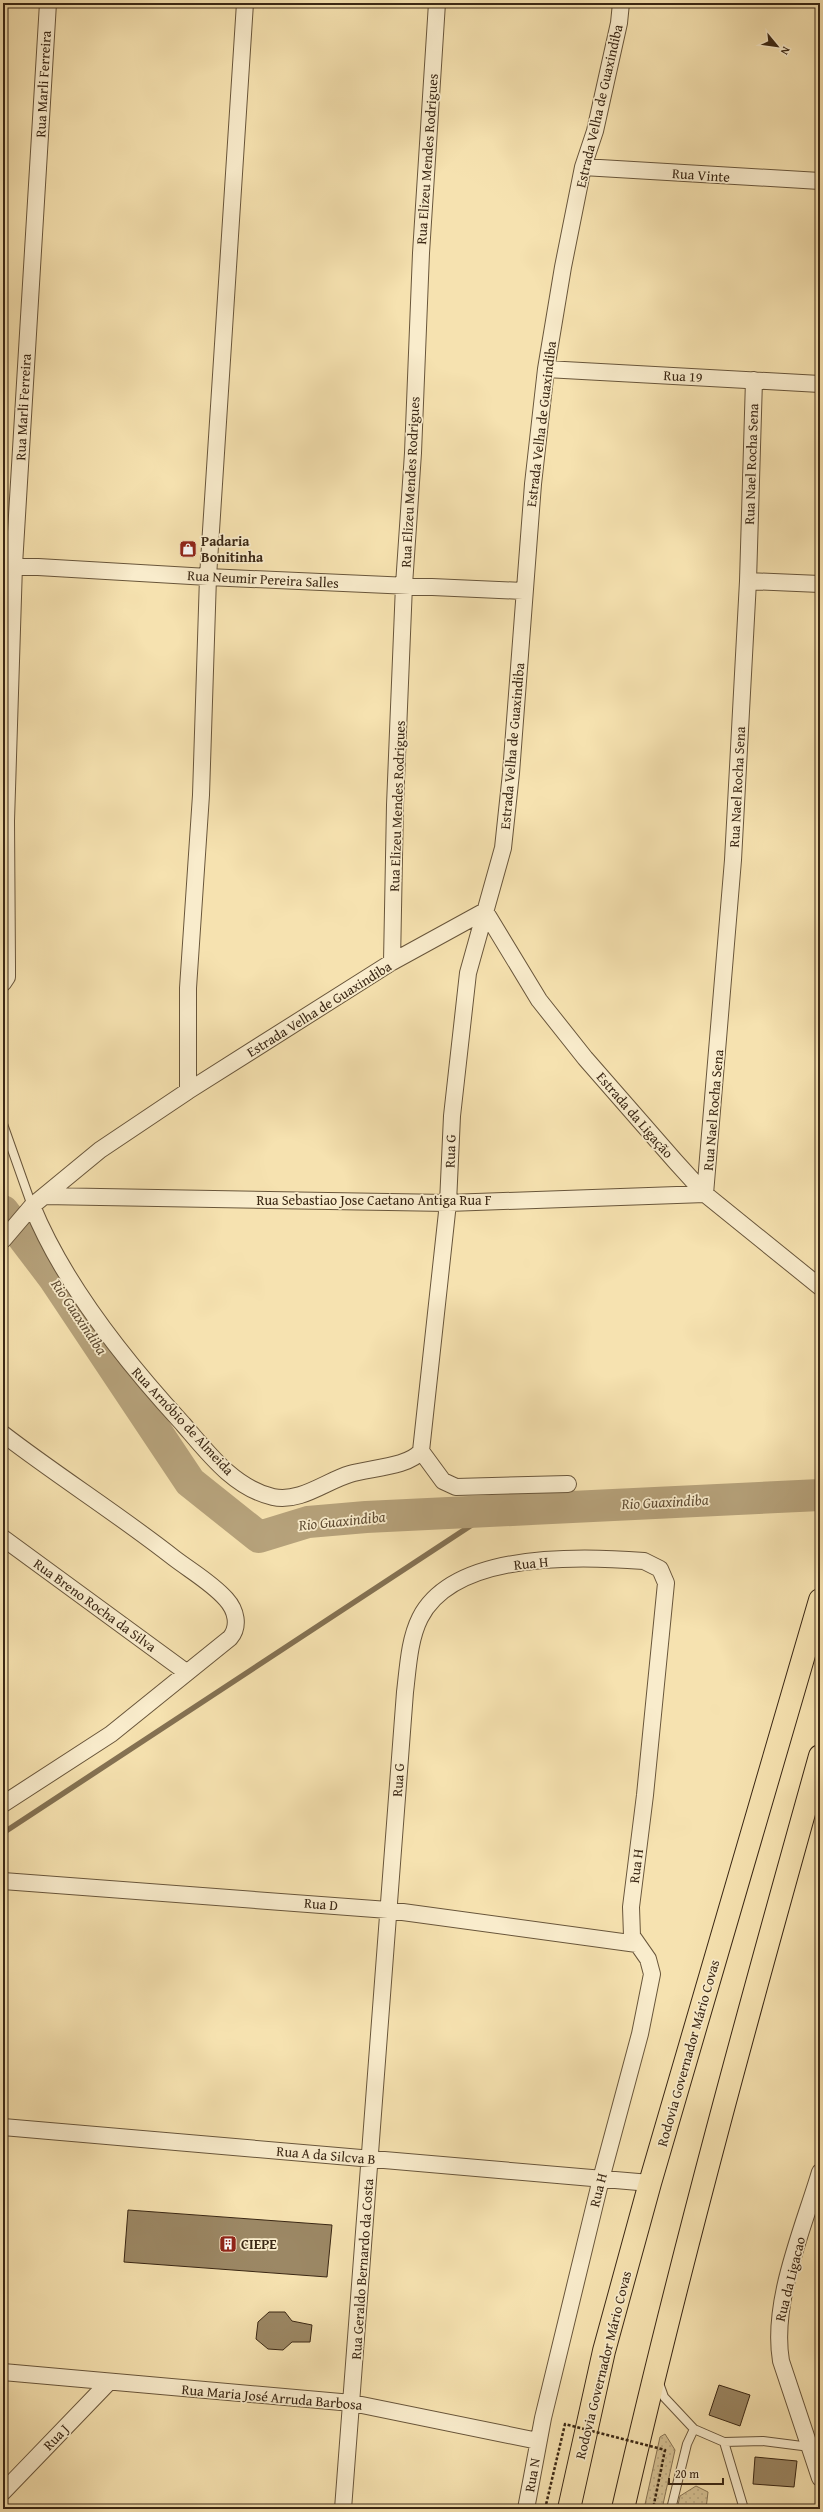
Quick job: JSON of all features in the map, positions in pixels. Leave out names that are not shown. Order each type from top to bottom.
[{"type":"highway","name":"Rodovia Governador Mário Covas","points":[[569,2509],[604,2351],[650,2183],[820,1600]]},
{"type":"highway","points":[[623,2509],[655,2371],[777,1907],[820,1756]]},
{"type":"street","name":"Rua Marli Ferreira","points":[[4,981],[8,966],[6,820],[8,565],[48,3]]},
{"type":"street","points":[[188,1091],[188,988],[201,795],[208,577],[245,3]]},
{"type":"street","name":"Rua Elizeu Mendes Rodrigues","points":[[392,962],[395,805],[404,585],[413,453],[421,253],[437,3]]},
{"type":"street","name":"Estrada Velha de Guaxindiba","points":[[5,1237],[38,1201],[100,1150],[188,1091],[392,962],[485,911],[502,848],[516,707],[523,591],[546,370],[562,268],[583,167],[595,130],[619,23],[621,3]]},
{"type":"street","name":"Rua Vinte","points":[[583,167],[820,181]]},
{"type":"street","name":"Rua 19","points":[[546,370],[820,384]]},
{"type":"street","name":"Rua Nael Rocha Sena","points":[[705,1194],[733,860],[748,581],[754,380]]},
{"type":"street","name":"Rua Neumir Pereira Salles","points":[[8,565],[208,577],[523,591]]},
{"type":"street","points":[[748,581],[820,584]]},
{"type":"street","name":"Estrada da Ligação","points":[[485,911],[539,1000],[585,1058],[705,1194],[820,1287]]},
{"type":"street","name":"Rua G","points":[[421,1451],[448,1203],[452,1116],[468,973],[485,911]]},
{"type":"street","name":"Rua Sebastiao Jose Caetano Antiga Rua F","points":[[38,1201],[448,1203],[705,1194]]},
{"type":"street","name":"Rua Arnóbio de Almeida","points":[[38,1201],[58,1260],[139,1376],[215,1461],[249,1487],[274,1497],[292,1498],[342,1476],[410,1460],[421,1451]]},
{"type":"street","points":[[3,1434],[44,1466],[142,1533],[227,1600],[236,1618],[234,1634],[112,1734],[3,1804]]},
{"type":"street","points":[[421,1451],[443,1481],[456,1487],[568,1484]]},
{"type":"street","name":"Rua Breno Rocha da Silva","points":[[3,1538],[186,1672]]},
{"type":"street","name":"Rua H","points":[[410,1650],[420,1619],[425,1610],[449,1586],[478,1572],[526,1562],[573,1560],[644,1561],[660,1569],[666,1583],[645,1795],[631,1907],[631,1928],[636,1944],[648,1959],[652,1974],[640,2034],[601,2179],[538,2441]]},
{"type":"street","name":"Rua G","points":[[388,1910],[405,1692],[410,1650]]},
{"type":"street","name":"Rua D","points":[[3,1881],[388,1910],[636,1944]]},
{"type":"street","name":"Rua Geraldo Bernardo da Costa","points":[[342,2509],[352,2403],[388,1910]]},
{"type":"street","name":"Rua A da Silcva B","points":[[3,2127],[650,2183]]},
{"type":"street","name":"Rua da Ligacao","points":[[820,2172],[785,2287],[778,2326],[781,2361],[820,2478]]},
{"type":"street","name":"Rua Maria José Arruda Barbosa","points":[[3,2372],[352,2403],[538,2441]]},
{"type":"street","name":"Rua J","points":[[3,2492],[109,2382]]},
{"type":"street","name":"Rua N","points":[[526,2509],[538,2441]]},
{"type":"lane","points":[[3,1124],[38,1201]]},
{"type":"lane","points":[[655,2371],[664,2397],[694,2429],[724,2442],[763,2441],[811,2448]]},
{"type":"lane","points":[[671,2509],[687,2444],[694,2429]]},
{"type":"lane","points":[[724,2442],[744,2509]]},
{"type":"path","points":[[545,2509],[565,2424],[665,2450],[653,2509]]},
{"type":"shaded area","points":[[665,2434],[675,2450],[662,2509],[644,2509],[660,2437]]},
{"type":"shaded area","points":[[696,2486],[708,2492],[706,2509],[677,2509],[680,2496]]},
{"type":"building","name":"CIEPE","points":[[128,2210],[332,2225],[327,2277],[124,2262]]},
{"type":"building","points":[[269,2312],[285,2312],[292,2321],[312,2325],[310,2342],[292,2342],[283,2350],[268,2349],[256,2339],[258,2322]]},
{"type":"building","points":[[719,2385],[750,2395],[740,2426],[709,2415]]},
{"type":"building","points":[[755,2457],[797,2461],[794,2487],[753,2484]]},
{"type":"waterway","name":"Rio Guaxindiba","points":[[3,1211],[54,1278],[190,1482],[259,1537],[308,1522],[366,1517],[820,1495]]},
{"type":"waterway","points":[[3,1833],[493,1511]]},
{"type":"place","name":"Padaria Bonitinha","points":[[188,549]]},
{"type":"place","name":"CIEPE","points":[[228,2244]]}]
